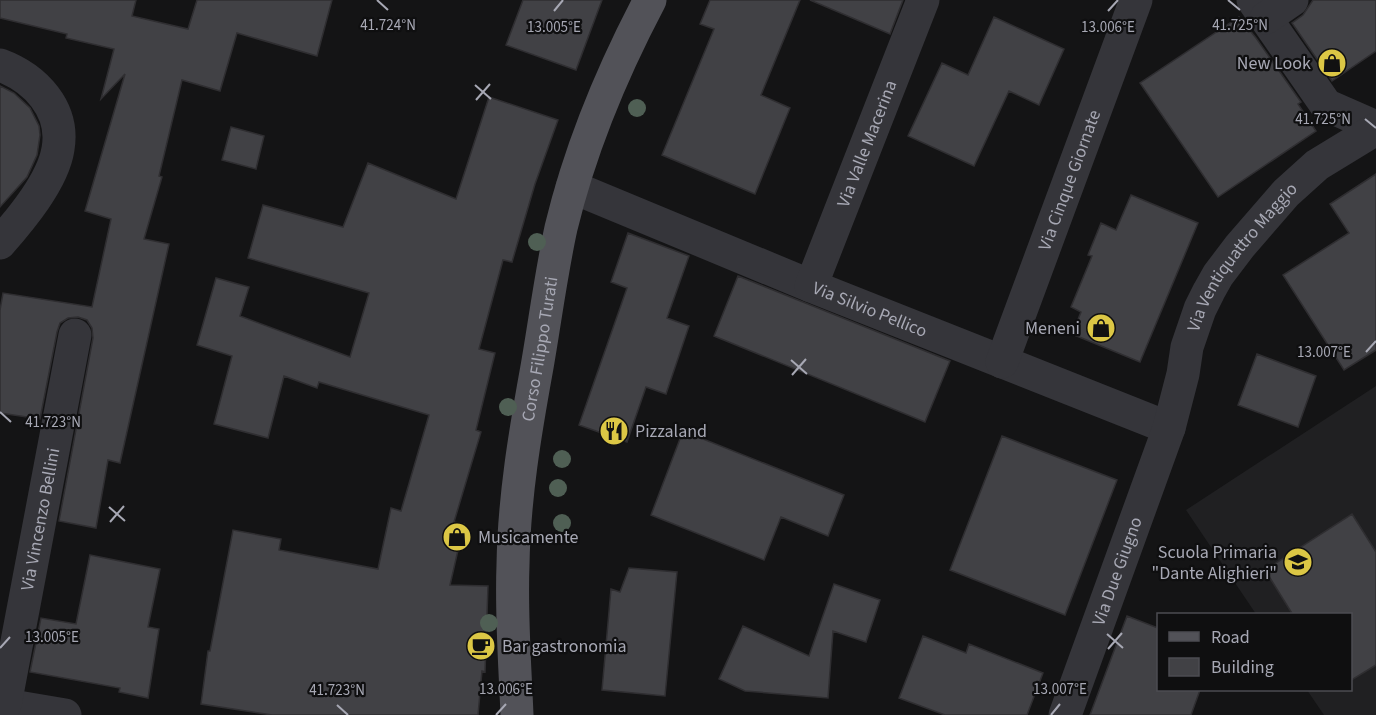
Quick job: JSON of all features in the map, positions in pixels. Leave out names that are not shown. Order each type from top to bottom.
[{"type":"main road","name":"Corso Filippo Turati","points":[[517,715],[513,565],[519,475],[557,247],[572,188],[599,109],[650,0]]},
{"type":"street","name":"Via Valle Macerina","points":[[811,286],[923,0]]},
{"type":"street","name":"Via Cinque Giornate","points":[[1002,362],[1136,0]]},
{"type":"street","points":[[1292,0],[1259,9],[1326,105],[1376,128]]},
{"type":"street","points":[[0,65],[27,79],[47,98],[54,110],[60,138],[54,163],[37,195],[17,224],[0,243]]},
{"type":"street","name":"Via Ventiquattro Maggio","points":[[1169,428],[1187,347],[1200,309],[1222,269],[1286,193],[1317,165],[1376,128]]},
{"type":"street","name":"Via Silvio Pellico","points":[[572,188],[1169,428]]},
{"type":"street","name":"Via Vincenzo Bellini","points":[[2,705],[75,335]]},
{"type":"street","name":"Via Due Giugno","points":[[1065,715],[1169,428]]},
{"type":"street","points":[[2,705],[65,715]]},
{"type":"shaded area","name":"Scuola Primaria \"Dante Alighieri\"","points":[[1376,386],[1376,715],[1324,715],[1308,691],[1352,691],[1352,613],[1255,613],[1186,510]]},
{"type":"building","points":[[0,0],[136,0],[132,16],[188,29],[197,0],[332,0],[317,56],[237,33],[220,91],[182,80],[159,176],[162,177],[144,239],[169,244],[120,463],[108,460],[96,528],[59,521],[93,338],[92,328],[87,320],[78,317],[68,318],[60,323],[40,419],[0,413],[0,310],[3,293],[92,307],[111,219],[85,211],[125,74],[101,99],[114,49],[66,38],[67,34],[0,18]]},
{"type":"building","points":[[523,0],[602,0],[576,70],[506,45]]},
{"type":"building","points":[[710,0],[800,0],[761,95],[790,108],[755,194],[662,155],[714,29],[700,24]]},
{"type":"building","points":[[810,0],[903,0],[890,34]]},
{"type":"building","points":[[1313,0],[1376,0],[1376,51],[1332,81],[1292,23],[1303,15]]},
{"type":"building","points":[[994,17],[1064,49],[1039,105],[1009,91],[974,166],[908,136],[942,63],[968,75]]},
{"type":"building","points":[[1239,17],[1301,102],[1298,104],[1316,131],[1218,197],[1140,83]]},
{"type":"building","points":[[0,86],[14,93],[30,108],[39,126],[40,135],[37,155],[27,177],[0,207]]},
{"type":"building","points":[[489,97],[558,120],[535,184],[512,262],[503,260],[479,349],[495,353],[476,430],[481,432],[454,522],[464,524],[450,585],[488,586],[485,672],[482,671],[478,715],[272,715],[201,704],[208,651],[210,651],[233,530],[281,539],[279,550],[378,569],[391,508],[401,511],[429,415],[319,382],[317,388],[284,376],[268,438],[214,424],[232,356],[197,345],[216,278],[249,287],[240,316],[350,357],[369,293],[248,258],[263,205],[343,227],[368,163],[456,199]]},
{"type":"building","points":[[231,127],[264,136],[256,169],[222,160]]},
{"type":"building","points":[[1376,174],[1376,350],[1344,370],[1283,275],[1349,233],[1330,204]]},
{"type":"building","points":[[1131,195],[1198,223],[1140,362],[1072,334],[1081,312],[1071,307],[1092,256],[1088,255],[1101,223],[1116,230]]},
{"type":"building","points":[[628,233],[689,256],[667,318],[689,326],[666,394],[646,387],[627,442],[579,425],[627,288],[611,282]]},
{"type":"building","points":[[738,276],[950,361],[925,422],[714,336]]},
{"type":"building","points":[[1257,354],[1316,376],[1298,427],[1238,405]]},
{"type":"building","points":[[683,431],[844,495],[828,536],[781,517],[764,560],[651,515]]},
{"type":"building","points":[[1002,436],[1117,480],[1065,615],[950,570]]},
{"type":"building","points":[[1352,514],[1376,552],[1376,665],[1352,680],[1352,613],[1292,613],[1265,570]]},
{"type":"building","points":[[90,555],[160,569],[148,627],[159,629],[148,698],[119,692],[120,688],[30,672],[41,618],[76,624]]},
{"type":"building","points":[[629,568],[677,572],[665,696],[602,690],[611,589],[620,592]]},
{"type":"building","points":[[834,584],[880,600],[866,642],[833,631],[828,698],[745,691],[719,679],[743,626],[809,656]]},
{"type":"building","points":[[1127,616],[1157,628],[1157,691],[1200,691],[1191,715],[1090,715]]},
{"type":"building","points":[[923,636],[966,653],[969,644],[1043,673],[1027,715],[945,715],[899,698]]},
{"type":"place","name":"New Look","points":[[1332,63]]},
{"type":"place","name":"Meneni","points":[[1101,328]]},
{"type":"place","name":"Pizzaland","points":[[614,431]]},
{"type":"place","name":"Musicamente","points":[[457,537]]},
{"type":"place","name":"Scuola Primaria \"Dante Alighieri\"","points":[[1298,562]]},
{"type":"place","name":"Bar gastronomia","points":[[481,646]]}]
